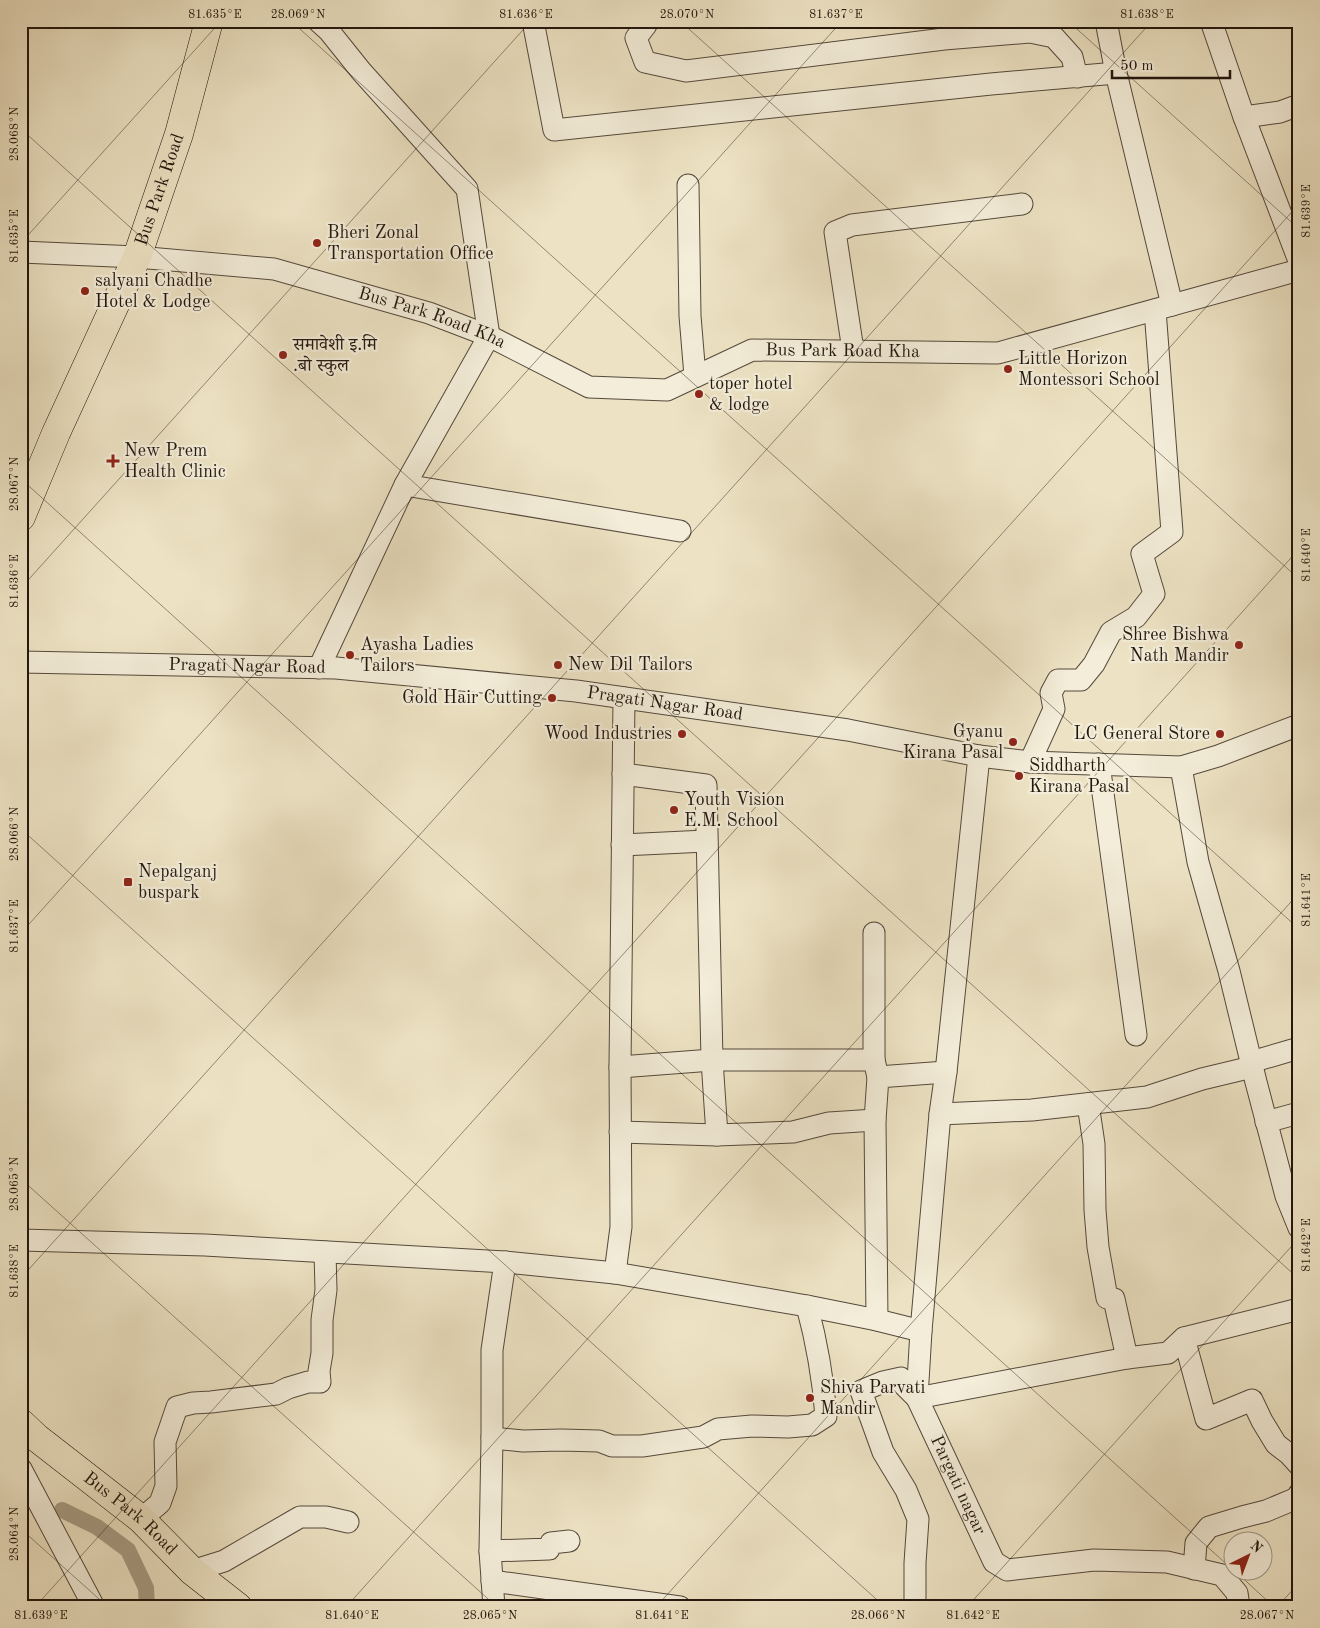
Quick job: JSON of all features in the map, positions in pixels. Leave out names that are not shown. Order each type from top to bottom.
[{"type":"main road","name":"Bus Park Road","points":[[21,517],[56,433],[137,257],[179,134],[209,21]]},
{"type":"main road","name":"Bus Park Road","points":[[21,1423],[37,1438],[141,1519],[192,1571],[238,1607]]},
{"type":"street","points":[[318,21],[329,31],[361,71],[467,189],[489,336],[405,485],[319,668]]},
{"type":"street","points":[[533,21],[554,130],[981,85],[1116,73]]},
{"type":"street","points":[[646,21],[646,25],[636,38],[645,62],[686,72],[944,39],[1030,32],[1054,37],[1072,57],[1077,76]]},
{"type":"street","points":[[1030,762],[1054,709],[1051,693],[1058,680],[1081,680],[1094,664],[1111,632],[1136,617],[1154,594],[1142,554],[1172,532],[1163,308],[1106,21]]},
{"type":"street","points":[[1211,21],[1244,117],[1299,261]]},
{"type":"street","points":[[1244,117],[1280,112],[1299,105]]},
{"type":"street","points":[[688,185],[690,316],[695,376]]},
{"type":"street","points":[[853,350],[835,232],[852,225],[1022,204]]},
{"type":"street","name":"Bus Park Road Kha","points":[[21,252],[137,257],[274,269],[429,313],[489,336],[589,386],[667,390],[752,350],[998,353],[1299,270]]},
{"type":"street","points":[[405,485],[680,531]]},
{"type":"street","name":"Pragati Nagar Road","points":[[21,662],[319,668],[576,691],[848,730],[979,756],[1030,762],[1181,767],[1218,756],[1299,725]]},
{"type":"street","points":[[615,1273],[621,1227],[620,1068],[624,698]]},
{"type":"street","name":"Pargati nagar","points":[[979,756],[940,1114],[917,1398],[994,1562],[1008,1570],[1094,1560],[1166,1562],[1222,1575],[1237,1592],[1239,1607]]},
{"type":"street","points":[[1099,764],[1136,1035]]},
{"type":"street","points":[[1181,767],[1198,862],[1229,971],[1251,1065],[1286,1196],[1299,1228]]},
{"type":"street","points":[[623,774],[706,785],[712,1060],[717,1135]]},
{"type":"street","points":[[622,845],[706,841]]},
{"type":"street","points":[[874,933],[877,1320]]},
{"type":"street","points":[[940,1114],[1032,1110],[1147,1097],[1299,1048]]},
{"type":"street","points":[[620,1068],[712,1060],[946,1072]]},
{"type":"street","points":[[1088,1104],[1094,1144],[1095,1210],[1098,1247],[1107,1298],[1114,1299],[1127,1358]]},
{"type":"street","points":[[1266,1122],[1299,1113]]},
{"type":"street","points":[[620,1132],[717,1135],[793,1132],[829,1123],[875,1120]]},
{"type":"street","points":[[21,1240],[205,1245],[505,1262],[615,1273],[807,1306],[921,1331]]},
{"type":"street","points":[[141,1519],[160,1503],[166,1486],[165,1442],[177,1407],[193,1402],[211,1402],[276,1394],[308,1382],[320,1382],[322,1320],[326,1290],[325,1252]]},
{"type":"street","points":[[494,1607],[490,1551],[492,1350],[505,1262]]},
{"type":"street","points":[[492,1438],[523,1442],[599,1441],[612,1446],[642,1446],[703,1437],[718,1428],[812,1425],[826,1416],[824,1380],[817,1341],[807,1306]]},
{"type":"street","points":[[915,1607],[918,1519],[906,1490],[883,1452],[861,1391],[883,1382],[901,1378],[904,1386],[917,1398],[1127,1358],[1168,1353],[1184,1338],[1299,1309]]},
{"type":"street","points":[[1184,1338],[1206,1418],[1252,1400],[1276,1444],[1299,1465]]},
{"type":"street","points":[[21,1469],[94,1607]]},
{"type":"street","points":[[1194,1569],[1196,1543],[1209,1527],[1242,1516],[1266,1511],[1297,1498],[1299,1494]]},
{"type":"street","points":[[192,1571],[224,1561],[300,1517],[326,1517],[348,1522]]},
{"type":"street","points":[[490,1551],[549,1548],[550,1543],[569,1541]]},
{"type":"street","points":[[492,1581],[680,1607]]},
{"type":"waterway","points":[[62,1510],[97,1527],[128,1550],[146,1588],[147,1607]]},
{"type":"place","name":"Bheri Zonal Transportation Office","points":[[317,243]]},
{"type":"place","name":"salyani Chadhe Hotel & Lodge","points":[[85,291]]},
{"type":"place","name":"समावेशी इ.मि .बाे स्कुल","points":[[283,355]]},
{"type":"place","name":"Little Horizon Montessori School","points":[[1008,369]]},
{"type":"place","name":"toper hotel & lodge","points":[[699,394]]},
{"type":"place","name":"New Prem Health Clinic","points":[[113,461]]},
{"type":"place","name":"Shree Bishwa Nath Mandir","points":[[1239,645]]},
{"type":"place","name":"Ayasha Ladies Tailors","points":[[350,655]]},
{"type":"place","name":"New Dil Tailors","points":[[558,665]]},
{"type":"place","name":"Gold Hair Cutting","points":[[552,698]]},
{"type":"place","name":"Wood Industries","points":[[682,734]]},
{"type":"place","name":"LC General Store","points":[[1220,734]]},
{"type":"place","name":"Gyanu Kirana Pasal","points":[[1013,742]]},
{"type":"place","name":"Siddharth Kirana Pasal","points":[[1019,776]]},
{"type":"place","name":"Youth Vision E.M. School","points":[[674,810]]},
{"type":"place","name":"Nepalganj buspark","points":[[128,882]]},
{"type":"place","name":"Shiva Parvati Mandir","points":[[810,1398]]}]
